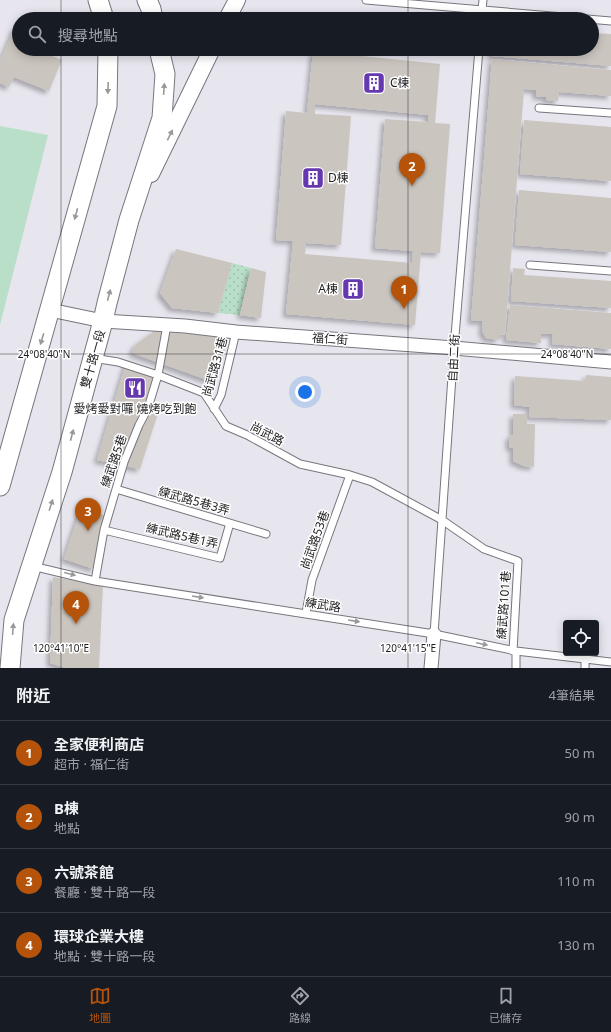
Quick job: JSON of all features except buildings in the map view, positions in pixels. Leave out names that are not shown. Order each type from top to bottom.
[{"type":"main road","points":[[98,0],[102,12]]},
{"type":"main road","points":[[147,0],[152,12]]},
{"type":"main road","points":[[0,486],[107,106],[108,56]]},
{"type":"main road","name":"雙十路一段","points":[[10,668],[14,620],[62,472],[104,321],[107,303],[129,220],[162,118],[165,74],[161,56]]},
{"type":"street","points":[[231,12],[237,0]]},
{"type":"street","points":[[129,220],[208,56]]},
{"type":"street","name":"福仁街","points":[[50,310],[104,321],[454,348],[611,362]]},
{"type":"street","name":"自由二街","points":[[431,668],[434,634]]},
{"type":"lane","points":[[366,0],[514,12]]},
{"type":"lane","points":[[482,12],[483,0]]},
{"type":"lane","points":[[599,20],[611,21]]},
{"type":"lane","name":"自由二街","points":[[434,634],[454,348],[478,56]]},
{"type":"lane","points":[[539,108],[611,113]]},
{"type":"lane","points":[[530,265],[611,271]]},
{"type":"lane","name":"練武路5巷","points":[[95,581],[104,530],[127,454],[148,408],[158,375],[167,325]]},
{"type":"lane","name":"尚武路31巷","points":[[214,408],[221,395],[236,332]]},
{"type":"lane","name":"尚武路","points":[[93,358],[118,362],[158,375],[204,393],[226,426],[247,435],[300,464],[350,474],[372,482],[442,520]]},
{"type":"lane","name":"尚武路53巷","points":[[306,613],[312,580],[350,474]]},
{"type":"lane","name":"練武路5巷3弄","points":[[116,490],[266,534]]},
{"type":"lane","name":"練武路101巷","points":[[442,520],[484,549],[518,561],[514,651],[516,668]]},
{"type":"lane","name":"練武路5巷1弄","points":[[104,530],[220,558],[230,523]]},
{"type":"lane","name":"練武路","points":[[31,566],[95,581],[434,634],[514,651],[611,662]]},
{"type":"lane","points":[[585,659],[585,668]]},
{"type":"green space","points":[[0,126],[48,135],[0,325]]},
{"type":"green space","points":[[232,263],[251,268],[240,315],[218,313]]},
{"type":"place","name":"C棟","points":[[374,83]]},
{"type":"place","name":"D棟","points":[[313,178]]},
{"type":"place","name":"B棟","points":[[412,186]]},
{"type":"place","name":"A棟","points":[[353,289]]},
{"type":"place","name":"全家便利商店","points":[[404,309]]},
{"type":"place","name":"愛烤愛對囉 燒烤吃到飽","points":[[135,388]]},
{"type":"place","name":"六號茶館","points":[[88,531]]},
{"type":"place","name":"環球企業大樓","points":[[76,624]]}]
